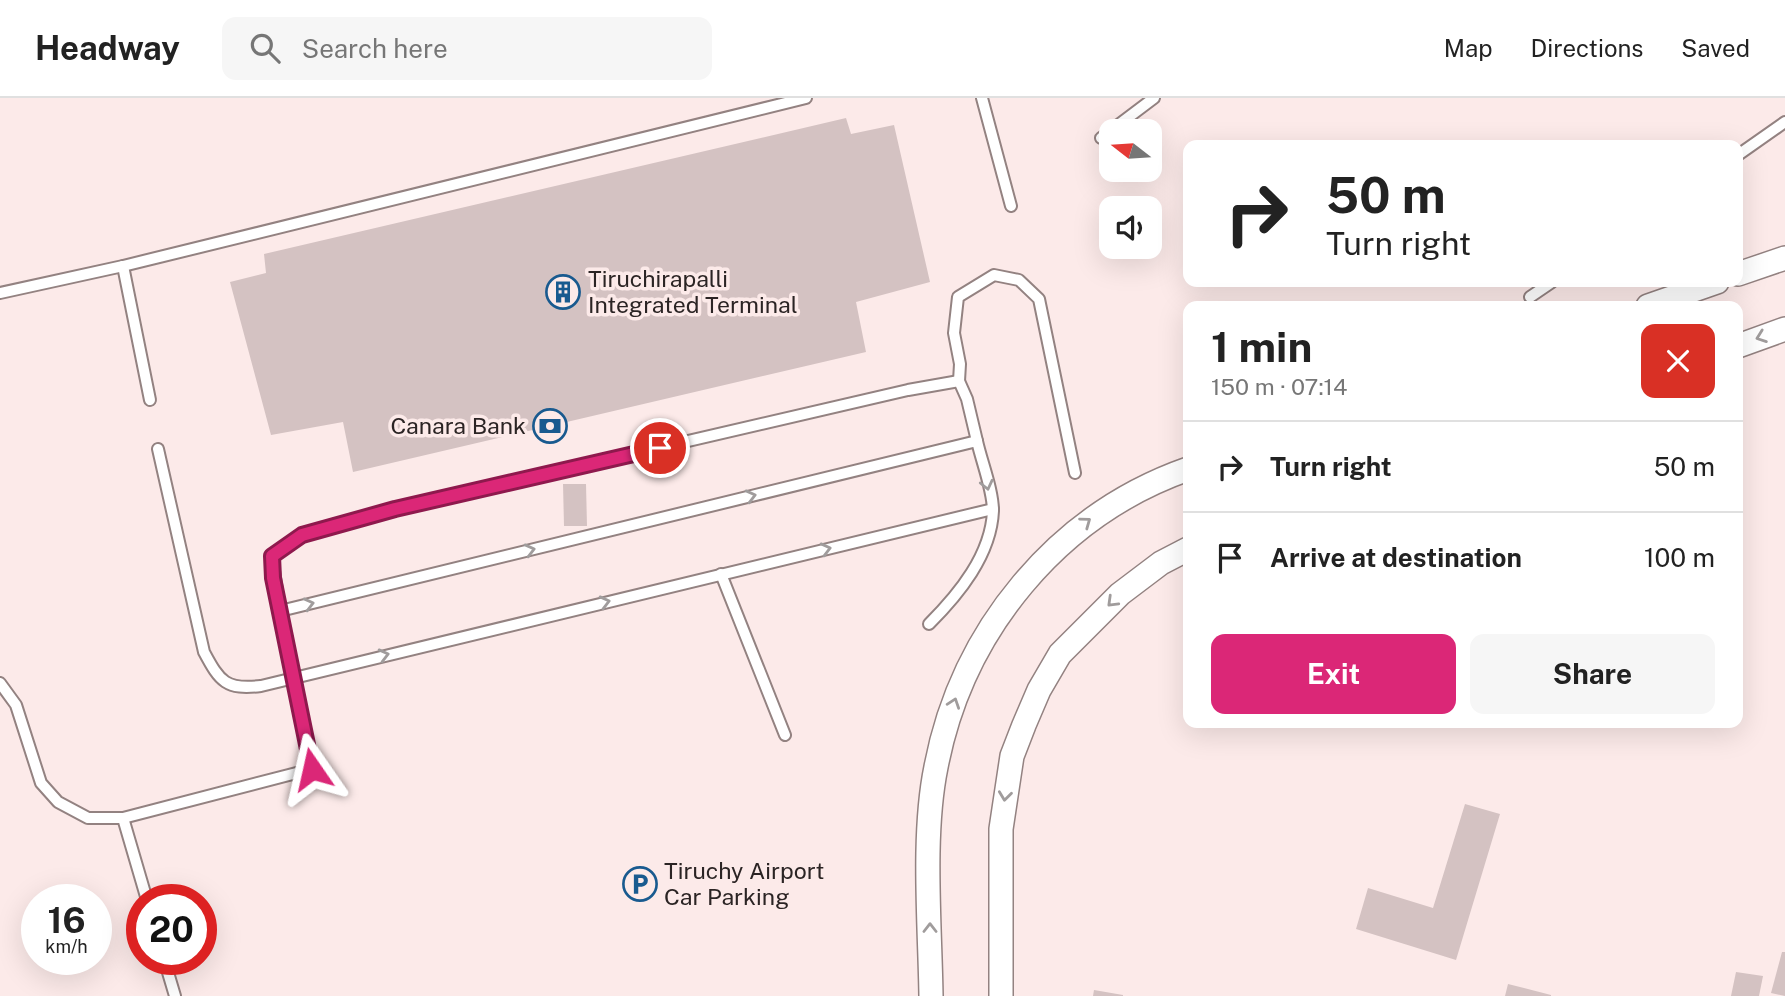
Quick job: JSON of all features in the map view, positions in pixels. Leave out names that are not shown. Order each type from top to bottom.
[{"type":"street","points":[[1743,272],[1785,258]]},
{"type":"street","points":[[1662,301],[1703,287]]},
{"type":"street","points":[[1743,344],[1785,328]]},
{"type":"street","points":[[931,996],[931,811],[935,768],[970,662],[1028,577],[1082,525],[1142,487],[1183,471]]},
{"type":"street","points":[[1001,996],[1001,829],[1012,756],[1024,724],[1039,690],[1060,654],[1120,594],[1161,563],[1183,552]]},
{"type":"lane","points":[[0,293],[123,266],[806,98]]},
{"type":"lane","points":[[982,98],[1012,206]]},
{"type":"lane","points":[[1126,119],[1154,98]]},
{"type":"lane","points":[[1743,151],[1785,122]]},
{"type":"lane","points":[[123,266],[150,400]]},
{"type":"lane","points":[[929,624],[953,601],[973,570],[989,533],[993,509],[967,399],[959,381],[960,364],[954,333],[958,297],[993,275],[1019,281],[1038,299],[1075,473]]},
{"type":"lane","points":[[1530,297],[1545,287]]},
{"type":"lane","points":[[0,683],[16,705],[41,783],[58,802],[88,818],[122,818],[312,769],[273,578],[272,556],[302,535],[408,506],[908,390],[959,381]]},
{"type":"lane","points":[[280,611],[977,441]]},
{"type":"lane","points":[[159,449],[204,653],[217,677],[239,688],[993,509]]},
{"type":"lane","points":[[721,575],[785,735]]},
{"type":"lane","points":[[122,818],[142,884]]},
{"type":"lane","points":[[169,975],[175,996]]},
{"type":"building","name":"Tiruchirapalli Integrated Terminal","points":[[846,118],[851,134],[894,125],[930,282],[856,302],[866,352],[353,472],[343,422],[271,435],[230,282],[266,273],[264,254]]},
{"type":"building","points":[[563,484],[586,484],[587,526],[564,526]]},
{"type":"building","points":[[1465,804],[1500,814],[1456,960],[1356,929],[1368,888],[1433,908]]},
{"type":"building","points":[[1782,952],[1785,952],[1785,996],[1771,993]]},
{"type":"building","points":[[1736,972],[1763,976],[1759,996],[1731,996]]},
{"type":"building","points":[[1508,984],[1551,995],[1551,996],[1505,996]]},
{"type":"building","points":[[1094,990],[1123,995],[1123,996],[1093,996]]},
{"type":"place","name":"Tiruchirapalli Integrated Terminal","points":[[563,292]]},
{"type":"place","name":"Canara Bank","points":[[550,426]]},
{"type":"place","name":"Tiruchy Airport Car Parking","points":[[640,884]]},
{"type":"route","points":[[312,769],[273,578],[272,556],[302,535],[395,509],[660,448]]}]
